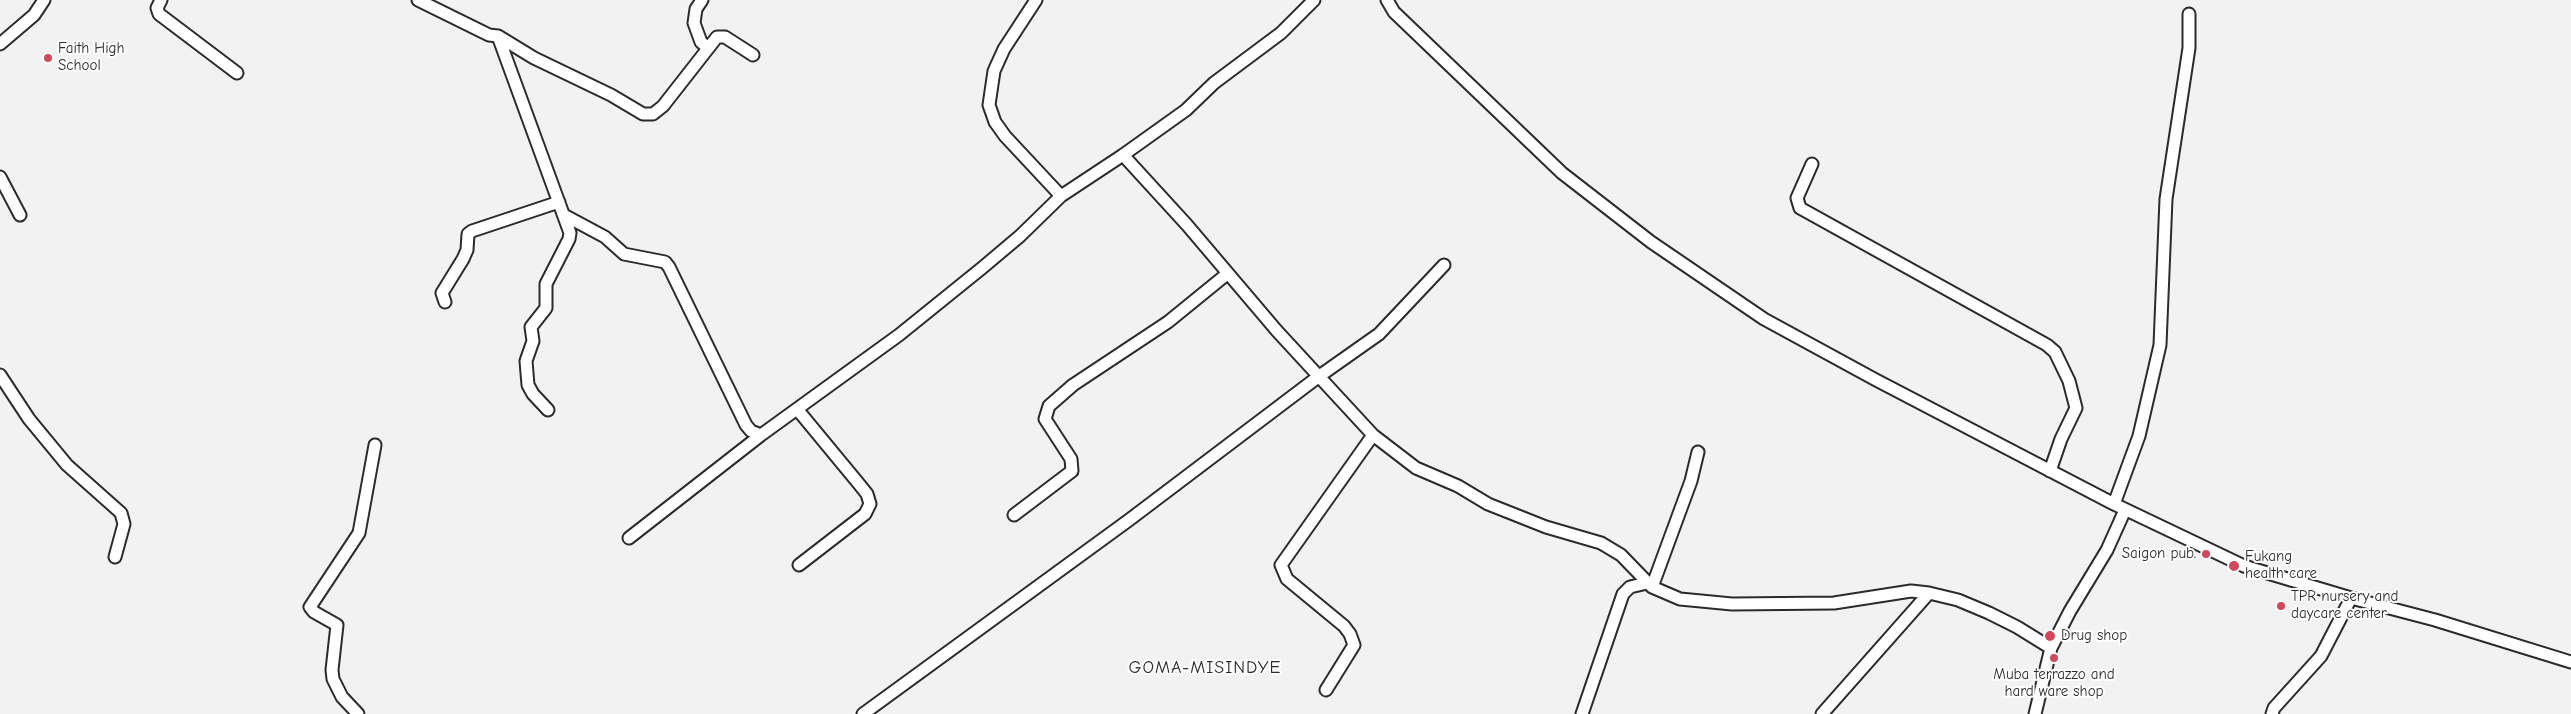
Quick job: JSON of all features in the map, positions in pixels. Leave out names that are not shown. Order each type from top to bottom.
[{"type":"street","points":[[0,44],[34,15],[44,0]]},
{"type":"street","points":[[161,0],[157,8],[159,14],[237,73]]},
{"type":"street","points":[[418,0],[489,35],[498,36],[534,58],[648,115],[663,106],[717,38],[725,37],[753,55]]},
{"type":"street","points":[[702,0],[696,10],[694,23],[701,42],[708,48]]},
{"type":"street","points":[[1036,0],[1004,49],[994,71],[989,105],[995,122],[1005,136],[1061,196]]},
{"type":"street","points":[[629,538],[974,274],[1020,236],[1061,196],[1186,110],[1214,83],[1282,33],[1314,0]]},
{"type":"street","points":[[1387,0],[1394,12],[1562,173],[1652,242],[1764,319],[1876,380],[2125,510],[2244,566],[2351,598],[2435,620],[2571,662]]},
{"type":"street","points":[[2114,504],[2139,436],[2160,345],[2166,199],[2189,48],[2189,14]]},
{"type":"street","points":[[498,36],[569,228],[569,239],[546,284],[546,308],[531,326],[532,341],[526,361],[528,385],[533,394],[548,410]]},
{"type":"street","points":[[1123,155],[1187,225],[1227,274],[1318,377],[1373,434],[1416,468],[1458,486],[1488,504],[1546,527],[1601,543],[1621,555],[1650,585],[1680,599],[1732,604],[1834,603],[1911,591],[1929,593],[1958,600],[1989,613],[2017,627],[2051,648]]},
{"type":"street","points":[[1812,164],[1797,198],[1800,208],[2047,344],[2055,352],[2069,381],[2076,408],[2061,439],[2050,471]]},
{"type":"street","points":[[0,177],[20,215]]},
{"type":"street","points":[[446,302],[442,293],[467,250],[468,234],[558,202]]},
{"type":"street","points":[[564,215],[606,237],[624,254],[664,262],[669,267],[746,425],[751,431],[761,436]]},
{"type":"street","points":[[863,714],[1130,520],[1318,377],[1379,334],[1444,265]]},
{"type":"street","points":[[1014,515],[1072,471],[1071,459],[1045,418],[1049,406],[1073,385],[1168,322],[1227,274]]},
{"type":"street","points":[[0,375],[30,418],[67,465],[118,508],[124,524],[115,557]]},
{"type":"street","points":[[797,409],[867,494],[870,504],[864,514],[799,565]]},
{"type":"street","points":[[1326,690],[1354,645],[1350,634],[1344,626],[1288,579],[1281,565],[1373,434]]},
{"type":"street","points":[[358,714],[342,697],[334,679],[332,670],[337,625],[314,612],[310,607],[359,534],[375,445]]},
{"type":"street","points":[[1650,585],[1698,452]]},
{"type":"street","points":[[2036,714],[2051,648],[2070,611],[2107,550],[2125,510]]},
{"type":"street","points":[[1582,714],[1623,594],[1630,587],[1650,585]]},
{"type":"street","points":[[1822,714],[1929,593]]},
{"type":"street","points":[[2272,714],[2274,708],[2321,656],[2351,598]]},
{"type":"place","name":"Faith High School","points":[[48,58]]},
{"type":"place","name":"Saigon pub.","points":[[2206,554]]},
{"type":"place","name":"Fukang health care","points":[[2234,566]]},
{"type":"place","name":"TPR nursery and daycare center","points":[[2281,606]]},
{"type":"place","name":"Drug shop","points":[[2050,636]]},
{"type":"place","name":"Muba terrazzo and hard ware shop","points":[[2054,658]]},
{"type":"district","name":"GOMA-MISINDYE","points":[[1205,668]]}]
